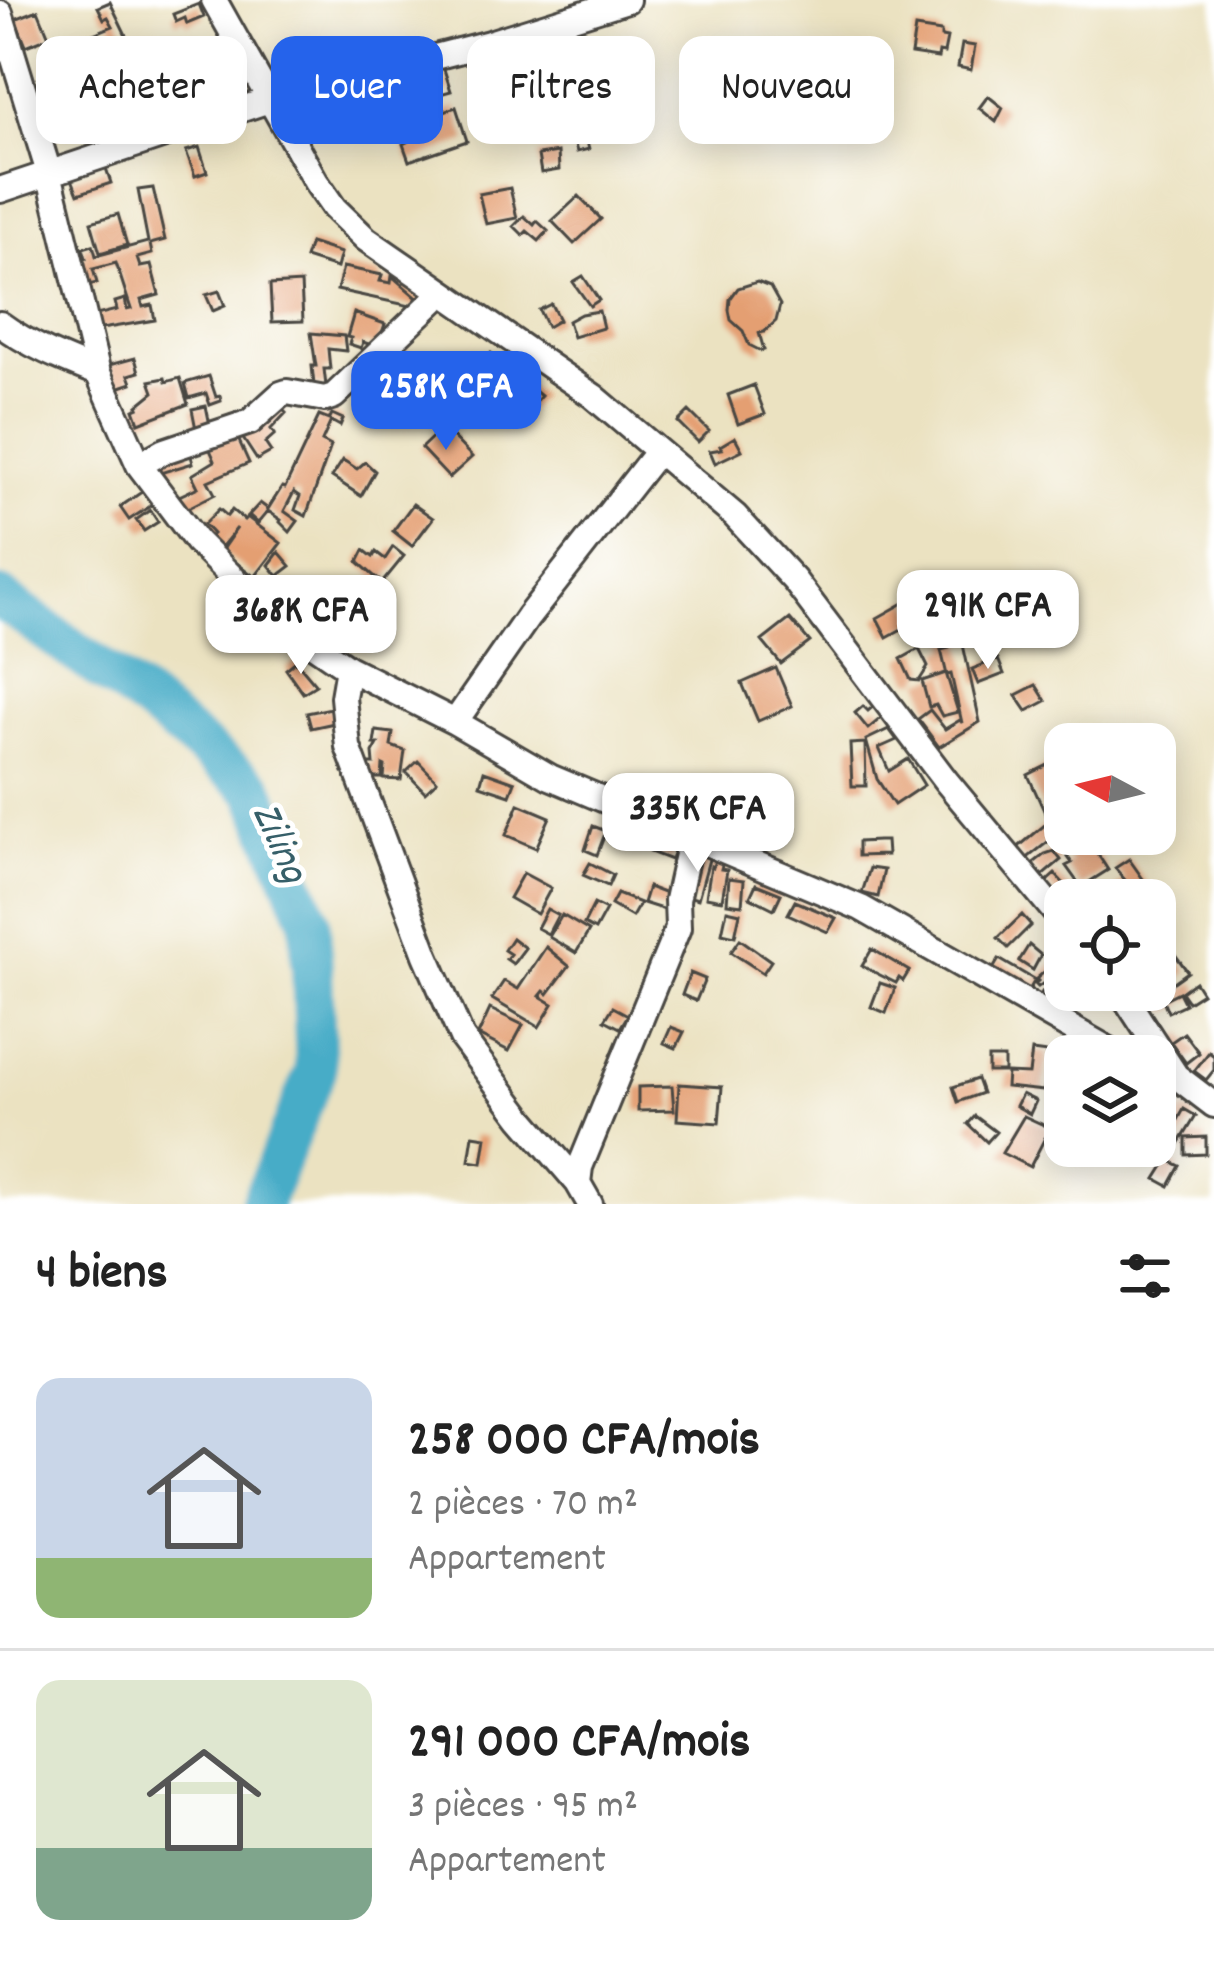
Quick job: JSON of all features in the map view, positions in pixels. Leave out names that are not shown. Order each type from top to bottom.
[{"type":"street","points":[[214,0],[271,97]]},
{"type":"street","points":[[443,55],[627,0]]},
{"type":"street","points":[[0,14],[49,173],[98,373],[139,465],[197,542],[251,596],[348,668],[550,777],[861,908],[1083,1035]]},
{"type":"street","points":[[0,190],[271,99]]},
{"type":"street","points":[[298,144],[334,208],[367,239],[592,396],[735,516],[794,580],[946,781],[1044,899]]},
{"type":"street","points":[[139,465],[164,451],[250,422],[280,394],[334,396],[442,293]]},
{"type":"street","points":[[0,324],[50,354],[98,373]]},
{"type":"street","points":[[455,722],[528,617],[658,451]]},
{"type":"street","points":[[348,668],[343,697],[348,747],[426,956],[462,1038],[584,1193]]},
{"type":"street","points":[[584,1193],[580,1167],[678,928],[677,900],[692,836]]},
{"type":"street","points":[[1176,1079],[1214,1105]]},
{"type":"building","points":[[110,2],[126,35],[88,36],[113,26],[98,7]]},
{"type":"building","points":[[199,4],[204,17],[187,24],[185,18],[176,22],[173,14]]},
{"type":"building","points":[[38,10],[49,36],[36,36],[36,42],[26,46],[15,19]]},
{"type":"building","points":[[915,28],[941,32],[947,38],[944,53],[939,52],[938,58],[911,54]]},
{"type":"building","points":[[962,44],[975,46],[971,70],[958,67]]},
{"type":"building","points":[[443,66],[451,91],[443,93]]},
{"type":"building","points":[[988,96],[1003,108],[996,122],[979,108]]},
{"type":"building","points":[[456,107],[467,141],[409,161],[403,144],[443,144],[443,111]]},
{"type":"building","points":[[199,147],[207,172],[195,176],[186,151]]},
{"type":"building","points":[[558,152],[559,170],[541,173],[538,155]]},
{"type":"building","points":[[106,168],[111,183],[78,194],[72,179]]},
{"type":"building","points":[[153,188],[165,240],[150,244],[152,254],[137,258],[140,267],[151,265],[159,295],[141,300],[143,307],[152,305],[155,320],[95,330],[92,316],[117,310],[115,302],[125,299],[127,310],[131,309],[116,263],[93,269],[97,283],[84,286],[77,261],[86,258],[83,248],[93,245],[96,256],[148,242],[138,190]]},
{"type":"building","points":[[510,188],[517,218],[486,224],[479,194]]},
{"type":"building","points":[[579,196],[601,219],[574,244],[552,221]]},
{"type":"building","points":[[118,214],[127,245],[100,253],[91,222]]},
{"type":"building","points":[[524,216],[548,231],[539,241],[514,226]]},
{"type":"building","points":[[310,243],[341,253],[337,268],[305,258]]},
{"type":"building","points":[[343,267],[382,275],[380,281],[391,283],[392,276],[423,303],[415,307],[337,290]]},
{"type":"building","points":[[583,276],[599,300],[590,306],[573,282]]},
{"type":"building","points":[[757,282],[770,287],[780,305],[776,321],[759,333],[761,351],[749,345],[729,310],[738,288]]},
{"type":"building","points":[[301,283],[303,321],[272,322],[270,285]]},
{"type":"building","points":[[219,291],[225,306],[213,311],[206,295]]},
{"type":"building","points":[[551,304],[559,320],[547,327],[539,310]]},
{"type":"building","points":[[599,311],[603,328],[573,337],[568,321]]},
{"type":"building","points":[[354,313],[385,324],[377,347],[349,344]]},
{"type":"building","points":[[311,333],[344,336],[346,351],[328,349],[326,386],[314,385]]},
{"type":"building","points":[[401,344],[418,364],[428,352],[441,364],[418,393],[410,385],[421,372],[416,367],[405,375],[402,391],[374,367]]},
{"type":"building","points":[[491,353],[506,365],[494,379],[478,367]]},
{"type":"building","points":[[135,358],[139,372],[129,375],[132,383],[117,388],[109,365]]},
{"type":"building","points":[[515,374],[541,396],[517,423],[491,401]]},
{"type":"building","points":[[209,376],[221,401],[210,405],[206,393],[189,398],[185,383]]},
{"type":"building","points":[[165,378],[166,382],[180,378],[188,404],[139,423],[134,409],[154,392],[150,381]]},
{"type":"building","points":[[384,379],[403,395],[385,415],[367,398]]},
{"type":"building","points":[[754,385],[765,414],[738,424],[728,395]]},
{"type":"building","points":[[427,389],[440,402],[431,410],[418,398]]},
{"type":"building","points":[[276,403],[286,413],[265,443],[271,452],[257,460],[242,437]]},
{"type":"building","points":[[206,406],[211,430],[197,434],[192,409]]},
{"type":"building","points":[[689,411],[709,431],[698,442],[678,422]]},
{"type":"building","points":[[332,414],[343,419],[340,426],[331,421],[322,441],[331,446],[306,516],[295,510],[300,496],[294,492],[284,511],[298,521],[290,532],[268,511],[258,523],[249,515],[260,503],[268,509],[285,488],[319,416],[329,420]]},
{"type":"building","points":[[443,427],[472,457],[449,478],[421,448]]},
{"type":"building","points":[[236,434],[249,463],[208,481],[215,494],[180,512],[173,499],[198,487],[192,475],[215,461],[208,445]]},
{"type":"building","points":[[735,437],[742,450],[715,463],[710,451],[722,449]]},
{"type":"building","points":[[189,448],[193,463],[157,474],[151,461]]},
{"type":"building","points":[[343,460],[357,469],[365,462],[375,471],[361,496],[332,477]]},
{"type":"building","points":[[146,489],[155,503],[129,520],[120,507]]},
{"type":"building","points":[[413,504],[433,518],[412,546],[393,531]]},
{"type":"building","points":[[219,509],[227,516],[232,510],[244,520],[247,517],[281,543],[255,577],[221,551],[237,528],[219,550],[207,540],[213,534],[204,524]]},
{"type":"building","points":[[150,510],[158,522],[144,531],[136,520]]},
{"type":"building","points":[[393,547],[404,556],[382,583],[358,562],[364,550],[385,559]]},
{"type":"building","points":[[279,552],[291,566],[278,576],[269,565]]},
{"type":"building","points":[[909,600],[920,619],[887,637],[877,618]]},
{"type":"building","points":[[790,619],[810,642],[781,664],[762,641]]},
{"type":"building","points":[[975,624],[978,637],[962,640],[980,722],[939,747],[918,719],[930,710],[945,729],[962,723],[941,650],[949,648],[947,642],[962,639],[960,627]]},
{"type":"building","points":[[919,649],[928,667],[919,681],[911,680],[901,659]]},
{"type":"building","points":[[998,659],[1004,674],[978,684],[972,669]]},
{"type":"building","points":[[296,661],[316,685],[303,693],[286,669]]},
{"type":"building","points":[[776,668],[792,706],[758,721],[742,683]]},
{"type":"building","points":[[946,673],[958,712],[942,716],[936,705],[929,707],[922,681]]},
{"type":"building","points":[[1036,685],[1046,701],[1027,711],[1016,695]]},
{"type":"building","points":[[876,704],[886,714],[868,729],[855,713]]},
{"type":"building","points":[[331,708],[334,723],[311,728],[307,713]]},
{"type":"building","points":[[889,729],[897,740],[879,748],[889,771],[908,759],[924,785],[894,805],[877,779],[866,740]]},
{"type":"building","points":[[376,731],[393,733],[391,746],[405,751],[401,780],[384,779],[383,765],[382,778],[369,778],[378,744],[374,744]]},
{"type":"building","points":[[865,743],[866,786],[852,786],[850,744]]},
{"type":"building","points":[[418,761],[437,781],[425,792],[406,772]]},
{"type":"building","points":[[1044,767],[1044,811],[1028,775]]},
{"type":"building","points":[[484,771],[515,782],[510,795],[480,785]]},
{"type":"building","points":[[519,804],[550,817],[536,848],[506,835]]},
{"type":"building","points":[[593,826],[606,831],[597,855],[585,850]]},
{"type":"building","points":[[1044,826],[1044,845],[1025,860],[1016,849]]},
{"type":"building","points":[[656,837],[676,845],[671,860],[650,852]]},
{"type":"building","points":[[886,841],[887,855],[858,856],[858,842]]},
{"type":"building","points":[[696,853],[710,856],[698,899],[687,896]]},
{"type":"building","points":[[1044,855],[1057,855],[1061,860],[1041,877],[1031,865]]},
{"type":"building","points":[[1098,855],[1108,870],[1094,879],[1075,879],[1066,866],[1072,863],[1067,856]]},
{"type":"building","points":[[715,859],[723,861],[721,869],[727,870],[722,900],[706,897]]},
{"type":"building","points":[[1129,859],[1143,879],[1124,879],[1115,868]]},
{"type":"building","points":[[590,863],[613,875],[608,886],[583,875]]},
{"type":"building","points":[[870,868],[884,870],[878,897],[862,893]]},
{"type":"building","points":[[523,873],[551,888],[537,914],[509,898]]},
{"type":"building","points":[[729,878],[744,880],[742,905],[727,903]]},
{"type":"building","points":[[756,884],[781,894],[774,909],[750,897]]},
{"type":"building","points":[[648,887],[669,895],[665,910],[643,903]]},
{"type":"building","points":[[617,894],[640,903],[632,917],[611,905]]},
{"type":"building","points":[[795,901],[836,918],[828,932],[788,914]]},
{"type":"building","points":[[594,904],[606,910],[595,930],[584,924]]},
{"type":"building","points":[[547,909],[558,915],[548,934],[537,928]]},
{"type":"building","points":[[727,910],[740,913],[735,936],[722,933]]},
{"type":"building","points":[[562,915],[589,931],[576,953],[549,937]]},
{"type":"building","points":[[1022,915],[1031,925],[1008,948],[998,938]]},
{"type":"building","points":[[512,938],[525,948],[513,964],[504,950]]},
{"type":"building","points":[[740,939],[771,961],[763,973],[731,952]]},
{"type":"building","points":[[1029,945],[1041,955],[1033,970],[1019,961]]},
{"type":"building","points":[[546,947],[569,966],[548,994],[544,991],[540,996],[553,1004],[539,1027],[492,999],[504,981],[518,989]]},
{"type":"building","points":[[872,949],[909,971],[903,981],[899,978],[896,983],[862,966]]},
{"type":"building","points":[[1176,956],[1188,972],[1176,981]]},
{"type":"building","points":[[999,959],[1035,980],[1025,997],[989,976]]},
{"type":"building","points":[[690,973],[705,979],[696,1001],[682,995]]},
{"type":"building","points":[[1195,982],[1202,993],[1188,1002],[1181,992]]},
{"type":"building","points":[[880,983],[895,988],[886,1013],[871,1007]]},
{"type":"building","points":[[613,1007],[628,1015],[620,1028],[605,1020]]},
{"type":"building","points":[[490,1009],[523,1025],[509,1051],[478,1035]]},
{"type":"building","points":[[671,1027],[684,1032],[676,1048],[664,1043]]},
{"type":"building","points":[[1184,1033],[1199,1053],[1186,1063],[1176,1049],[1176,1039]]},
{"type":"building","points":[[1032,1051],[1044,1053],[1044,1091],[1006,1087],[1007,1073],[1029,1074]]},
{"type":"building","points":[[1209,1052],[1214,1056],[1214,1070],[1206,1080],[1194,1071]]},
{"type":"building","points":[[988,1058],[1004,1058],[1004,1072],[988,1072]]},
{"type":"building","points":[[977,1079],[982,1093],[958,1102],[953,1087]]},
{"type":"building","points":[[679,1084],[722,1087],[719,1123],[677,1120]]},
{"type":"building","points":[[672,1086],[674,1110],[638,1111],[638,1087]]},
{"type":"building","points":[[1022,1094],[1036,1101],[1030,1114],[1016,1106]]},
{"type":"building","points":[[1184,1109],[1196,1116],[1179,1144],[1176,1124]]},
{"type":"building","points":[[975,1116],[996,1132],[987,1142],[968,1124]]},
{"type":"building","points":[[1024,1116],[1044,1125],[1044,1140],[1030,1167],[1002,1153]]},
{"type":"building","points":[[473,1135],[486,1137],[482,1163],[469,1161]]},
{"type":"building","points":[[1206,1137],[1206,1154],[1186,1155],[1186,1138]]},
{"type":"building","points":[[1180,1166],[1169,1186],[1156,1179],[1164,1167]]},
{"type":"waterway","name":"Ziling","points":[[0,598],[144,700],[254,789],[310,920],[316,1070],[261,1204]]}]
